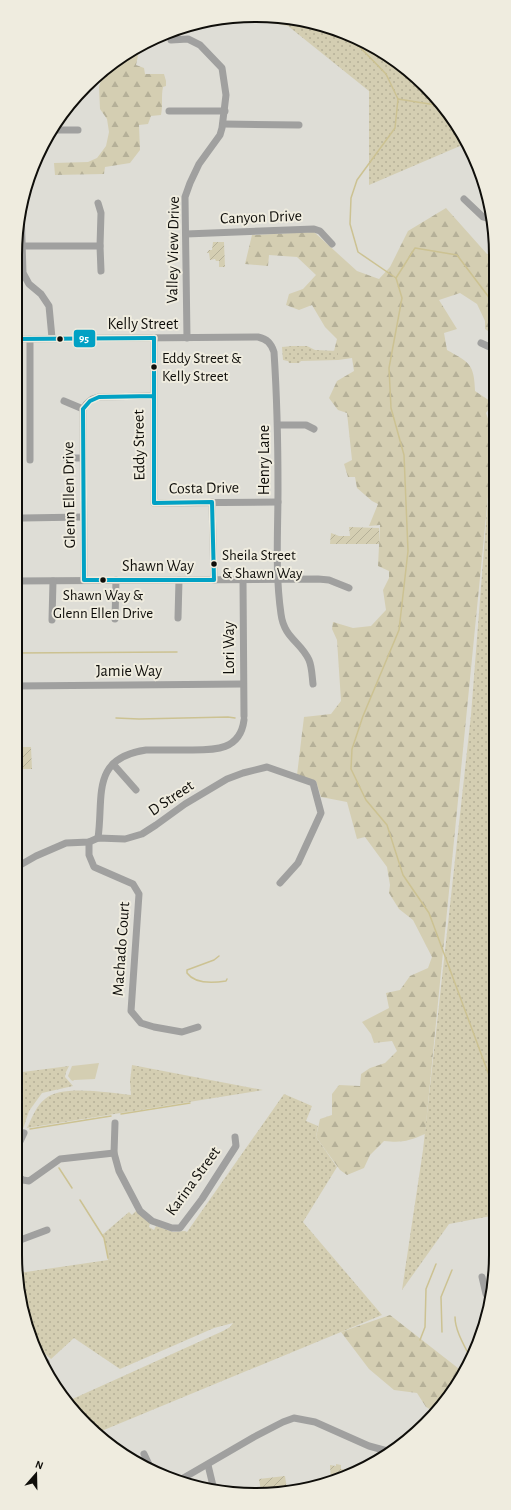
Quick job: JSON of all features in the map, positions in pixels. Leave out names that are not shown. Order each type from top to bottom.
[{"type":"street","name":"Valley View Drive","points":[[171,40],[188,39],[200,45],[222,68],[226,95],[223,124],[218,137],[199,164],[185,198],[186,338]]},
{"type":"street","points":[[169,111],[225,111]]},
{"type":"street","points":[[223,124],[299,125]]},
{"type":"street","points":[[59,130],[78,130]]},
{"type":"street","points":[[464,199],[483,217],[486,218]]},
{"type":"street","points":[[98,202],[102,213],[100,246],[101,271]]},
{"type":"street","name":"Canyon Drive","points":[[186,234],[314,229],[320,232],[332,244]]},
{"type":"street","points":[[52,338],[49,306],[41,294],[29,284],[23,273],[22,246],[100,246]]},
{"type":"street","name":"Kelly Street","points":[[22,339],[258,337],[264,338],[269,342]]},
{"type":"street","name":"Eddy Street","points":[[154,338],[154,503]]},
{"type":"street","points":[[30,339],[30,460]]},
{"type":"street","name":"Henry Lane","points":[[269,342],[274,352],[278,425],[278,580],[282,621],[287,632],[309,659],[312,669],[313,684]]},
{"type":"street","points":[[481,343],[489,347]]},
{"type":"street","points":[[64,401],[83,409],[86,403],[99,397],[153,396]]},
{"type":"street","name":"Glenn Ellen Drive","points":[[83,409],[84,580]]},
{"type":"street","points":[[278,425],[306,425],[314,429]]},
{"type":"street","points":[[66,458],[83,458]]},
{"type":"street","points":[[212,502],[214,580]]},
{"type":"street","name":"Costa Drive","points":[[154,503],[278,502]]},
{"type":"street","points":[[23,518],[83,517]]},
{"type":"street","name":"Shawn Way","points":[[22,581],[318,579],[329,580],[349,588]]},
{"type":"street","points":[[115,619],[116,580]]},
{"type":"street","points":[[178,618],[179,580]]},
{"type":"street","name":"Lori Way","points":[[113,764],[123,756],[146,750],[220,749],[228,746],[239,736],[244,718],[243,580]]},
{"type":"street","points":[[52,620],[53,581]]},
{"type":"street","name":"Jamie Way","points":[[22,686],[243,684]]},
{"type":"street","points":[[22,864],[66,843],[89,842],[98,838],[101,787],[104,778],[113,764],[136,790]]},
{"type":"street","name":"D Street","points":[[98,838],[125,839],[142,834],[185,804],[227,779],[267,767],[313,783],[321,813],[298,863],[280,883]]},
{"type":"street","name":"Machado Court","points":[[89,842],[89,855],[94,867],[133,884],[139,894],[131,1011],[141,1023],[154,1028],[182,1032],[198,1027]]},
{"type":"street","name":"Karina Street","points":[[115,1123],[114,1153],[119,1171],[140,1211],[152,1221],[172,1228],[180,1228],[202,1199],[236,1146],[235,1137]]},
{"type":"street","points":[[22,1137],[24,1133]]},
{"type":"street","points":[[22,1179],[29,1181],[60,1159],[114,1153]]},
{"type":"street","points":[[22,1239],[47,1230]]},
{"type":"street","points":[[482,1277],[486,1293]]},
{"type":"street","points":[[185,1477],[254,1437],[294,1418],[315,1422],[369,1446],[383,1450]]},
{"type":"street","points":[[144,1454],[148,1462]]},
{"type":"street","points":[[208,1465],[213,1484]]},
{"type":"green space","points":[[267,22],[301,26],[331,34],[359,46],[385,61],[421,90],[441,113],[461,145],[369,185],[369,91],[288,26]]},
{"type":"green space","points":[[138,53],[136,65],[144,68],[145,74],[164,74],[166,86],[163,87],[161,115],[151,116],[148,124],[139,125],[140,150],[130,163],[105,167],[104,174],[55,175],[54,163],[88,162],[97,158],[106,146],[109,132],[107,119],[100,109],[99,87],[101,81],[113,70]]},
{"type":"green space","points":[[446,208],[487,254],[489,254],[489,332],[485,329],[485,321],[477,304],[460,293],[439,300],[457,329],[444,333],[447,350],[461,358],[469,365],[472,370],[475,391],[489,400],[489,409],[486,413],[489,422],[489,487],[425,1134],[405,1141],[384,1141],[370,1155],[364,1168],[347,1175],[340,1170],[316,1137],[320,1119],[332,1115],[332,1094],[339,1085],[360,1086],[361,1074],[370,1068],[385,1063],[397,1051],[392,1041],[374,1043],[371,1034],[362,1022],[389,1008],[386,993],[400,990],[410,976],[428,968],[432,957],[413,920],[399,909],[389,893],[390,885],[387,867],[365,837],[357,839],[347,802],[321,797],[316,781],[297,775],[304,717],[331,714],[341,701],[337,640],[332,629],[333,622],[353,628],[371,626],[386,610],[383,590],[389,578],[389,571],[378,566],[380,525],[369,526],[378,504],[372,501],[357,488],[355,477],[348,477],[344,464],[352,460],[347,413],[338,410],[329,398],[337,381],[354,371],[352,358],[338,360],[338,351],[334,351],[337,339],[325,327],[312,305],[299,310],[286,305],[289,294],[303,289],[316,275],[297,257],[269,255],[268,266],[245,264],[252,235],[314,232],[357,271],[379,279],[390,267],[408,231]]},
{"type":"green space","points":[[213,242],[224,242],[225,267],[219,267],[219,261],[216,261],[215,259],[210,260],[209,253],[207,253],[209,250],[212,250]]},
{"type":"green space","points":[[307,346],[315,350],[338,351],[338,360],[301,361],[299,363],[289,363],[288,361],[283,360],[282,347]]},
{"type":"green space","points":[[489,485],[489,1216],[449,1224],[402,1290],[423,1150],[471,715]]},
{"type":"green space","points":[[349,527],[379,528],[379,544],[330,544],[331,533],[339,536],[350,536]]},
{"type":"green space","points":[[22,747],[31,747],[32,769],[22,769]]},
{"type":"green space","points":[[99,1063],[95,1079],[73,1081],[68,1076],[72,1066]]},
{"type":"green space","points":[[132,1065],[263,1090],[27,1128],[39,1105],[52,1094],[74,1091],[99,1091],[131,1095],[130,1081]]},
{"type":"green space","points":[[69,1066],[65,1077],[73,1086],[42,1093],[29,1111],[22,1129],[22,1072]]},
{"type":"green space","points":[[284,1094],[312,1106],[306,1121],[318,1126],[316,1137],[337,1167],[303,1222],[382,1315],[103,1431],[90,1420],[72,1399],[223,1331],[230,1327],[233,1323],[214,1328],[120,1369],[74,1338],[51,1359],[44,1352],[34,1330],[26,1300],[22,1273],[108,1260],[104,1238],[102,1235],[129,1212],[132,1215],[136,1211],[150,1223],[149,1227],[154,1230],[156,1226],[173,1232],[187,1232]]},
{"type":"green space","points":[[390,1315],[459,1369],[441,1397],[430,1409],[426,1407],[417,1393],[394,1390],[369,1369],[341,1332]]},
{"type":"green space","points":[[336,1464],[341,1465],[341,1469],[345,1470],[331,1476],[330,1465],[336,1466]]},
{"type":"green space","points":[[285,1476],[287,1486],[260,1488],[259,1479]]},
{"type":"waterway","points":[[359,46],[386,74],[398,99],[395,128],[357,180],[351,198],[350,224],[358,252],[396,278],[402,298],[389,368],[391,408],[404,455],[408,551],[399,630],[363,716],[352,749],[351,769],[366,800],[387,825],[403,875],[429,913],[489,1075]]},
{"type":"waterway","points":[[398,99],[433,105]]},
{"type":"waterway","points":[[396,278],[415,248],[457,255],[489,297]]},
{"type":"waterway","points":[[22,653],[177,652]]},
{"type":"waterway","points":[[116,718],[235,718]]},
{"type":"waterway","points":[[219,956],[214,960],[187,970],[187,973],[190,977],[205,982],[221,982],[226,981],[227,979]]},
{"type":"waterway","points":[[121,1114],[190,1103]]},
{"type":"waterway","points":[[30,1129],[111,1116]]},
{"type":"waterway","points":[[59,1168],[72,1188]]},
{"type":"waterway","points":[[80,1200],[104,1238],[108,1258]]},
{"type":"waterway","points":[[420,1340],[425,1327],[426,1289],[436,1264]]},
{"type":"waterway","points":[[442,1332],[441,1297],[452,1270]]},
{"type":"waterway","points":[[455,1317],[458,1332],[468,1352]]},
{"type":"transit line","name":"95","points":[[22,339],[154,338]]},
{"type":"transit line","name":"95","points":[[153,396],[99,397],[90,401],[83,409],[84,580],[214,580],[212,502],[154,503],[154,338]]},
{"type":"place","name":"Eddy Street & Kelly Street","points":[[154,367]]},
{"type":"place","name":"Sheila Street & Shawn Way","points":[[214,564]]},
{"type":"place","name":"Shawn Way & Glenn Ellen Drive","points":[[103,580]]}]
